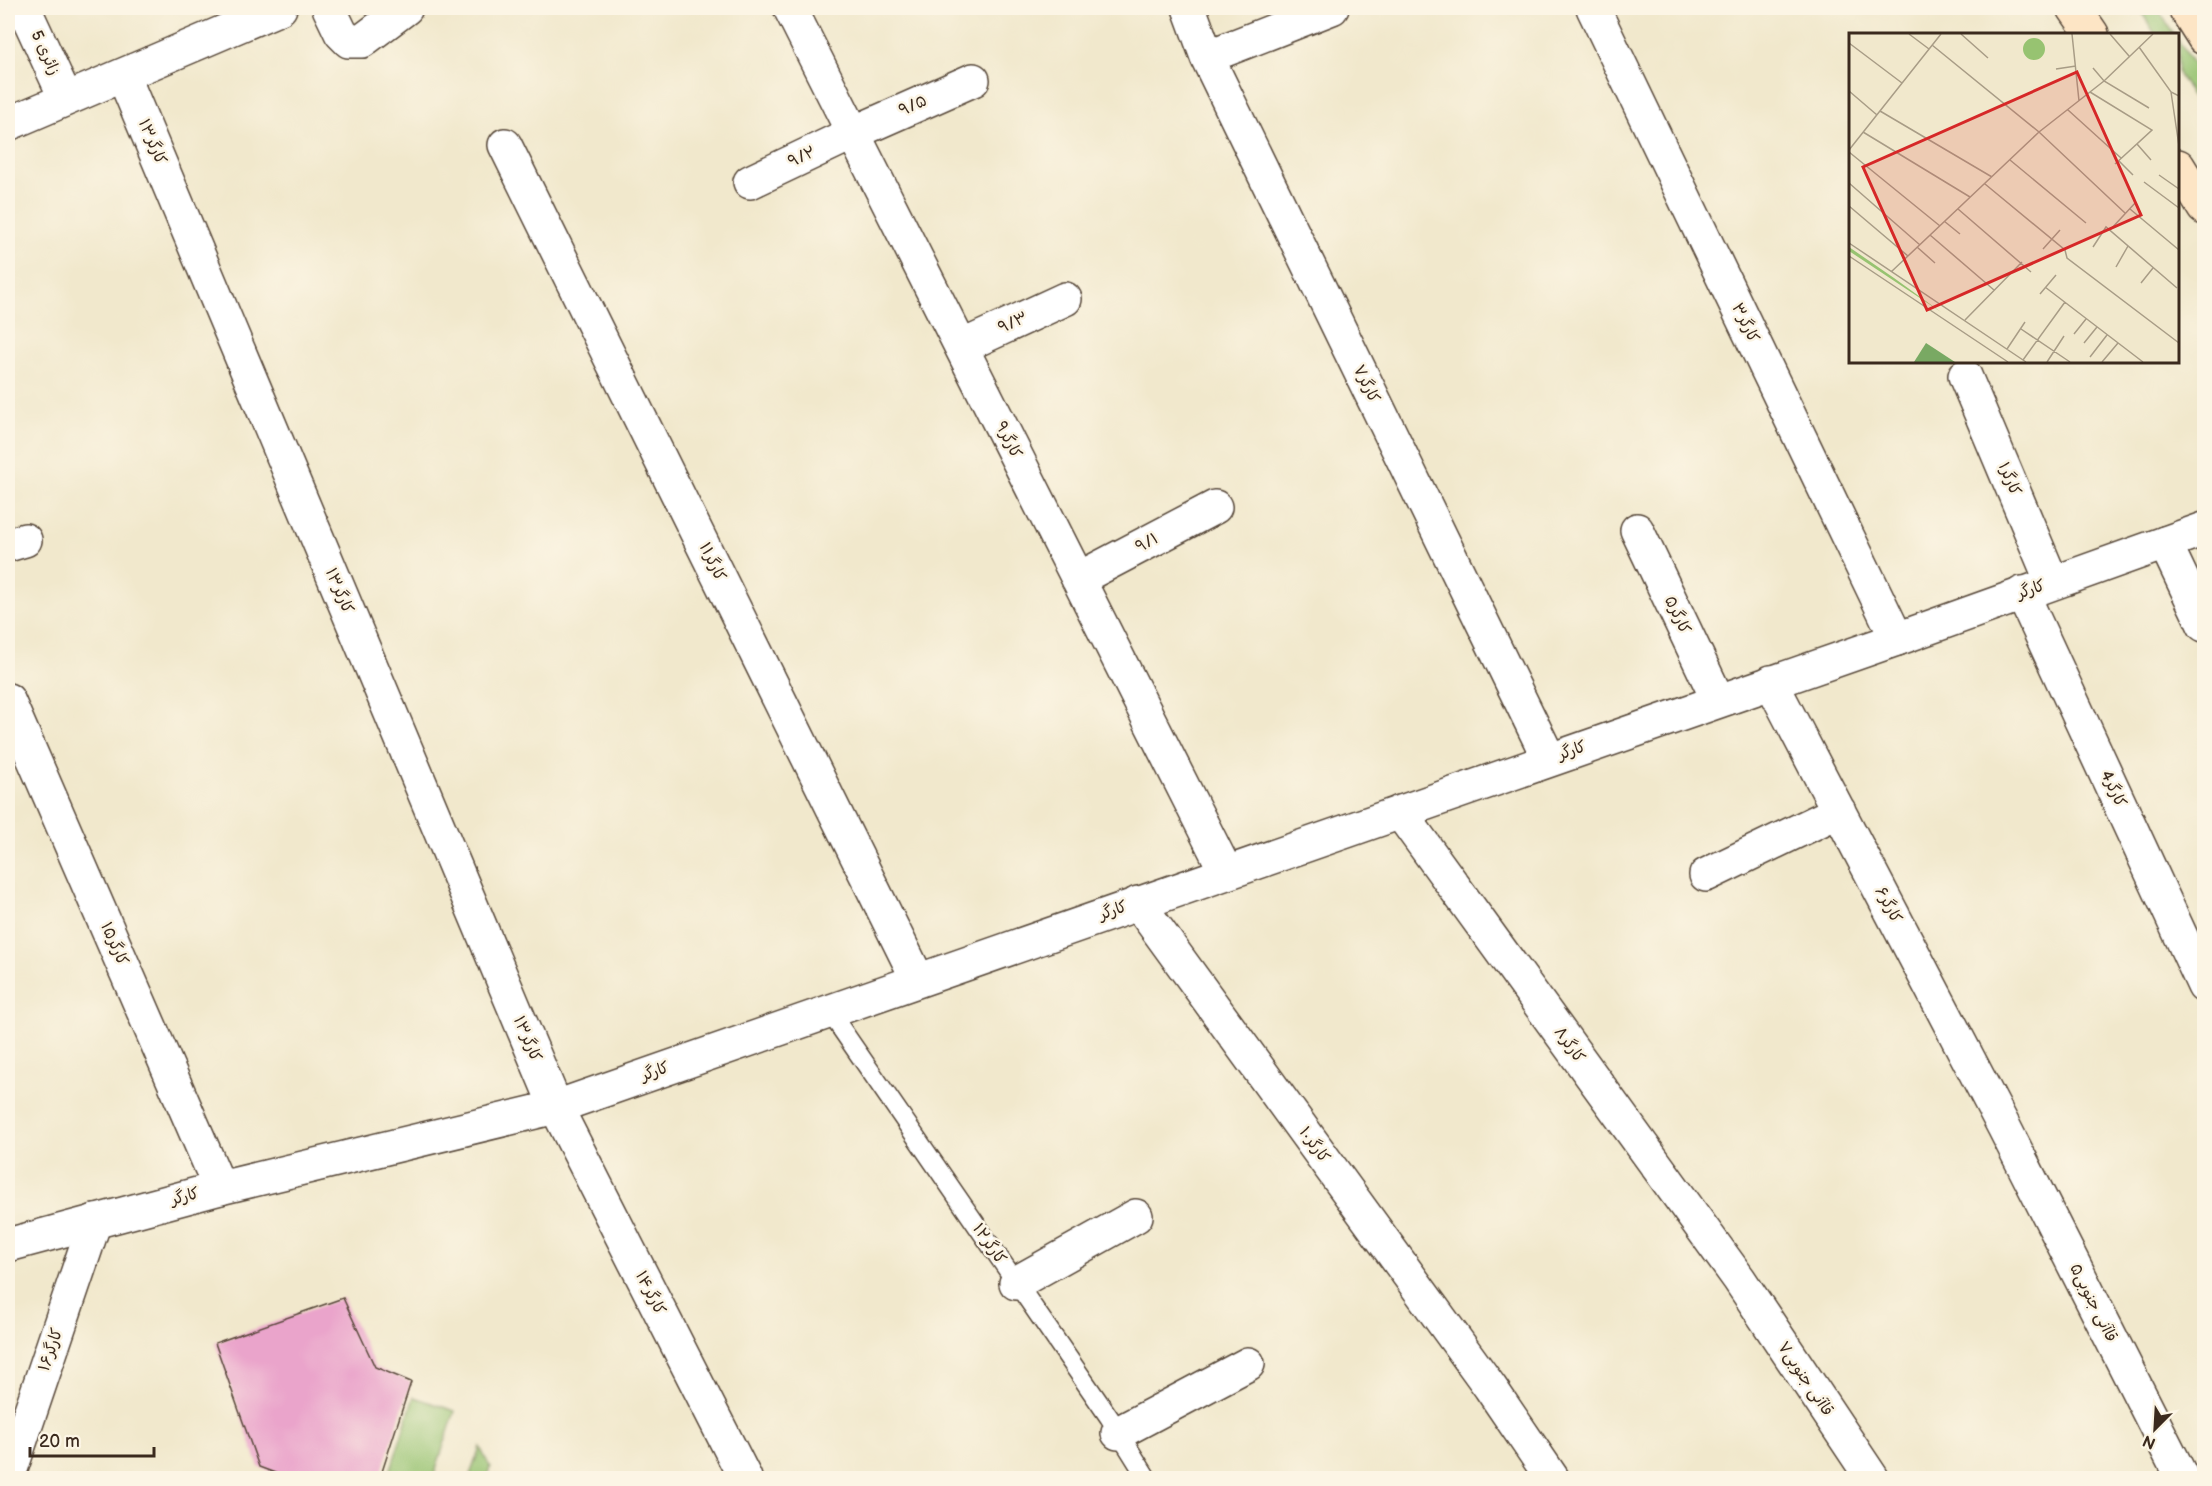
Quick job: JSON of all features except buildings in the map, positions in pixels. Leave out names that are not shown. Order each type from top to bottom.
[{"type":"main road","points":[[2074,8],[2091,33]]},
{"type":"main road","points":[[2185,8],[2205,38]]},
{"type":"main road","points":[[2179,168],[2205,208]]},
{"type":"street","name":"5 زائری","points":[[24,8],[66,99]]},
{"type":"street","points":[[8,123],[280,8]]},
{"type":"street","points":[[329,8],[341,33],[349,41],[362,41],[406,8]]},
{"type":"street","name":"کارگر۹","points":[[790,8],[1226,872]]},
{"type":"street","name":"کارگر۷","points":[[1189,8],[1207,57],[1549,759]]},
{"type":"street","points":[[1207,57],[1280,17],[1332,8]]},
{"type":"street","name":"کارگر۳","points":[[1593,8],[1897,639]]},
{"type":"street","name":"کارگر۱۳","points":[[123,75],[556,1107]]},
{"type":"street","name":"۹/۵","points":[[853,133],[973,80]]},
{"type":"street","name":"۹/۲","points":[[750,182],[853,133]]},
{"type":"street","name":"کارگر۱۱","points":[[505,145],[918,980]]},
{"type":"street","name":"۹/۳","points":[[961,347],[1065,299]]},
{"type":"street","name":"کارگر۱","points":[[1965,376],[2052,582]]},
{"type":"street","name":"۹/۱","points":[[1078,579],[1215,507]]},
{"type":"street","name":"کارگر","points":[[8,1245],[220,1188],[556,1107],[1897,639],[2205,529]]},
{"type":"street","name":"کارگر۵","points":[[1637,530],[1718,700]]},
{"type":"street","points":[[2165,543],[2205,625]]},
{"type":"street","name":"4کارگر","points":[[2022,593],[2205,986]]},
{"type":"street","name":"کارگر۶","points":[[1771,682],[2004,1127]]},
{"type":"street","name":"کارگر۱۵","points":[[8,700],[220,1188]]},
{"type":"street","points":[[1706,876],[1839,811]]},
{"type":"street","name":"کارگر۸","points":[[1400,812],[1739,1279]]},
{"type":"street","name":"کارگر۱۰","points":[[1138,903],[1490,1387],[1552,1479]]},
{"type":"street","name":"کارگر۱۴","points":[[556,1107],[745,1479]]},
{"type":"street","name":"قاآنی جنوبی۵","points":[[2004,1127],[2182,1479]]},
{"type":"street","points":[[1016,1283],[1136,1216]]},
{"type":"street","name":"کارگر۱۶","points":[[8,1479],[95,1221]]},
{"type":"street","name":"قاآنی جنوبی۷","points":[[1739,1279],[1872,1479]]},
{"type":"street","points":[[1118,1433],[1248,1364]]},
{"type":"lane","name":"کارگر۱۲","points":[[829,1011],[1118,1433],[1147,1479]]},
{"type":"green space","points":[[2139,8],[2157,8],[2173,33],[2154,33]]},
{"type":"green space","points":[[2179,42],[2204,82],[2204,118],[2179,75]]},
{"type":"green space","points":[[414,1397],[455,1411],[433,1478],[388,1478]]},
{"type":"green space","points":[[480,1447],[490,1467],[487,1478],[469,1478]]}]
